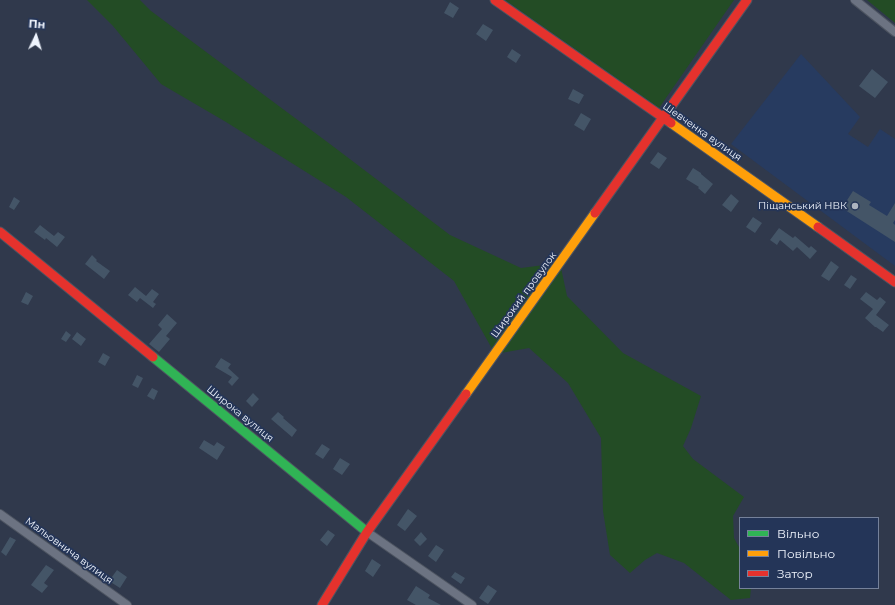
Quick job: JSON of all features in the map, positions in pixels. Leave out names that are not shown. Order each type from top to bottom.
[{"type":"street","name":"Шевченка вулиця","points":[[495,0],[895,282]]},
{"type":"street","name":"Широкий провулок","points":[[322,605],[367,532],[747,0]]},
{"type":"street","points":[[855,0],[895,32]]},
{"type":"street","name":"Широка вулиця","points":[[0,232],[367,532],[472,605]]},
{"type":"street","name":"Мальовнича вулиця","points":[[0,514],[127,605]]},
{"type":"shaded area","name":"Піщанський НВК","points":[[801,54],[860,117],[848,134],[868,147],[880,129],[895,139],[895,266],[731,144]]},
{"type":"green space","points":[[87,0],[140,0],[151,11],[450,235],[521,268],[560,263],[567,296],[623,353],[701,396],[691,428],[683,446],[693,459],[744,497],[733,516],[734,538],[739,547],[739,589],[751,589],[750,598],[731,600],[684,563],[657,553],[645,560],[630,573],[610,555],[603,511],[601,438],[568,383],[529,348],[495,354],[454,281],[346,197],[226,122],[161,84],[113,26]]},
{"type":"green space","points":[[505,0],[734,0],[659,108]]},
{"type":"green space","points":[[867,0],[895,0],[895,23]]},
{"type":"building","points":[[450,2],[459,8],[453,18],[444,13]]},
{"type":"building","points":[[483,24],[493,30],[486,41],[476,34]]},
{"type":"building","points":[[512,49],[521,55],[516,63],[507,57]]},
{"type":"building","points":[[872,69],[888,82],[875,98],[859,86]]},
{"type":"building","points":[[573,89],[584,95],[579,104],[568,99]]},
{"type":"building","points":[[581,113],[591,119],[584,131],[574,125]]},
{"type":"building","points":[[658,152],[667,158],[659,169],[650,163]]},
{"type":"building","points":[[693,168],[713,184],[705,194],[698,188],[699,187],[686,179]]},
{"type":"building","name":"Піщанський НВК","points":[[853,191],[871,202],[869,205],[887,216],[895,203],[895,220],[893,223],[895,225],[895,242],[842,208]]},
{"type":"building","points":[[731,194],[739,201],[731,212],[722,205]]},
{"type":"building","points":[[14,197],[20,201],[14,210],[9,207]]},
{"type":"building","points":[[753,217],[762,223],[755,233],[746,227]]},
{"type":"building","points":[[40,225],[54,236],[58,232],[65,237],[57,247],[46,238],[45,240],[34,232]]},
{"type":"building","points":[[779,228],[793,238],[795,236],[809,248],[811,246],[817,251],[810,259],[797,247],[793,251],[780,240],[777,245],[770,240]]},
{"type":"building","points":[[92,255],[97,260],[96,261],[110,271],[104,279],[85,264]]},
{"type":"building","points":[[831,261],[839,267],[829,281],[821,276]]},
{"type":"building","points":[[851,275],[857,279],[850,289],[844,285]]},
{"type":"building","points":[[135,287],[146,296],[152,289],[159,294],[153,302],[156,304],[153,308],[140,298],[137,302],[128,295]]},
{"type":"building","points":[[26,292],[33,296],[28,305],[21,302]]},
{"type":"building","points":[[866,292],[877,300],[880,297],[886,302],[876,315],[889,325],[883,332],[865,318],[873,309],[860,299]]},
{"type":"building","points":[[167,314],[177,323],[166,336],[170,339],[159,352],[149,344],[162,329],[158,325]]},
{"type":"building","points":[[66,331],[71,335],[66,342],[61,339]]},
{"type":"building","points":[[77,332],[86,339],[81,346],[72,339]]},
{"type":"building","points":[[103,353],[110,357],[105,366],[98,362]]},
{"type":"building","points":[[221,358],[231,364],[228,368],[239,378],[232,386],[228,382],[232,377],[215,367]]},
{"type":"building","points":[[137,375],[143,378],[138,388],[132,385]]},
{"type":"building","points":[[152,388],[158,391],[154,400],[147,396]]},
{"type":"building","points":[[253,393],[259,399],[252,407],[246,401]]},
{"type":"building","points":[[278,412],[297,430],[292,437],[271,419]]},
{"type":"building","points":[[204,440],[214,446],[217,442],[225,447],[217,460],[199,448]]},
{"type":"building","points":[[322,444],[330,449],[323,459],[315,454]]},
{"type":"building","points":[[340,458],[350,464],[342,475],[333,469]]},
{"type":"building","points":[[408,509],[417,516],[405,531],[397,525]]},
{"type":"building","points":[[328,530],[335,535],[327,546],[320,540]]},
{"type":"building","points":[[421,532],[427,539],[420,546],[414,540]]},
{"type":"building","points":[[10,537],[16,540],[6,556],[1,552]]},
{"type":"building","points":[[436,545],[444,550],[436,562],[428,556]]},
{"type":"building","points":[[372,559],[381,565],[373,577],[365,571]]},
{"type":"building","points":[[46,565],[54,570],[44,583],[48,586],[42,593],[31,585]]},
{"type":"building","points":[[117,570],[127,577],[120,588],[109,581]]},
{"type":"building","points":[[455,572],[465,578],[461,584],[451,577]]},
{"type":"building","points":[[488,585],[497,591],[488,604],[479,598]]},
{"type":"building","points":[[416,586],[430,595],[428,598],[441,605],[416,605],[407,600]]},
{"type":"traffic: fast","points":[[153,357],[367,532]]},
{"type":"traffic: slow","points":[[671,123],[818,227]]},
{"type":"traffic: slow","points":[[466,394],[595,213]]},
{"type":"traffic: jam","points":[[495,0],[671,123]]},
{"type":"traffic: jam","points":[[595,213],[747,0]]},
{"type":"traffic: jam","points":[[818,227],[895,282]]},
{"type":"traffic: jam","points":[[0,232],[153,357]]},
{"type":"traffic: jam","points":[[322,605],[367,532],[466,394]]},
{"type":"place","name":"Піщанський НВК","points":[[855,206]]}]
